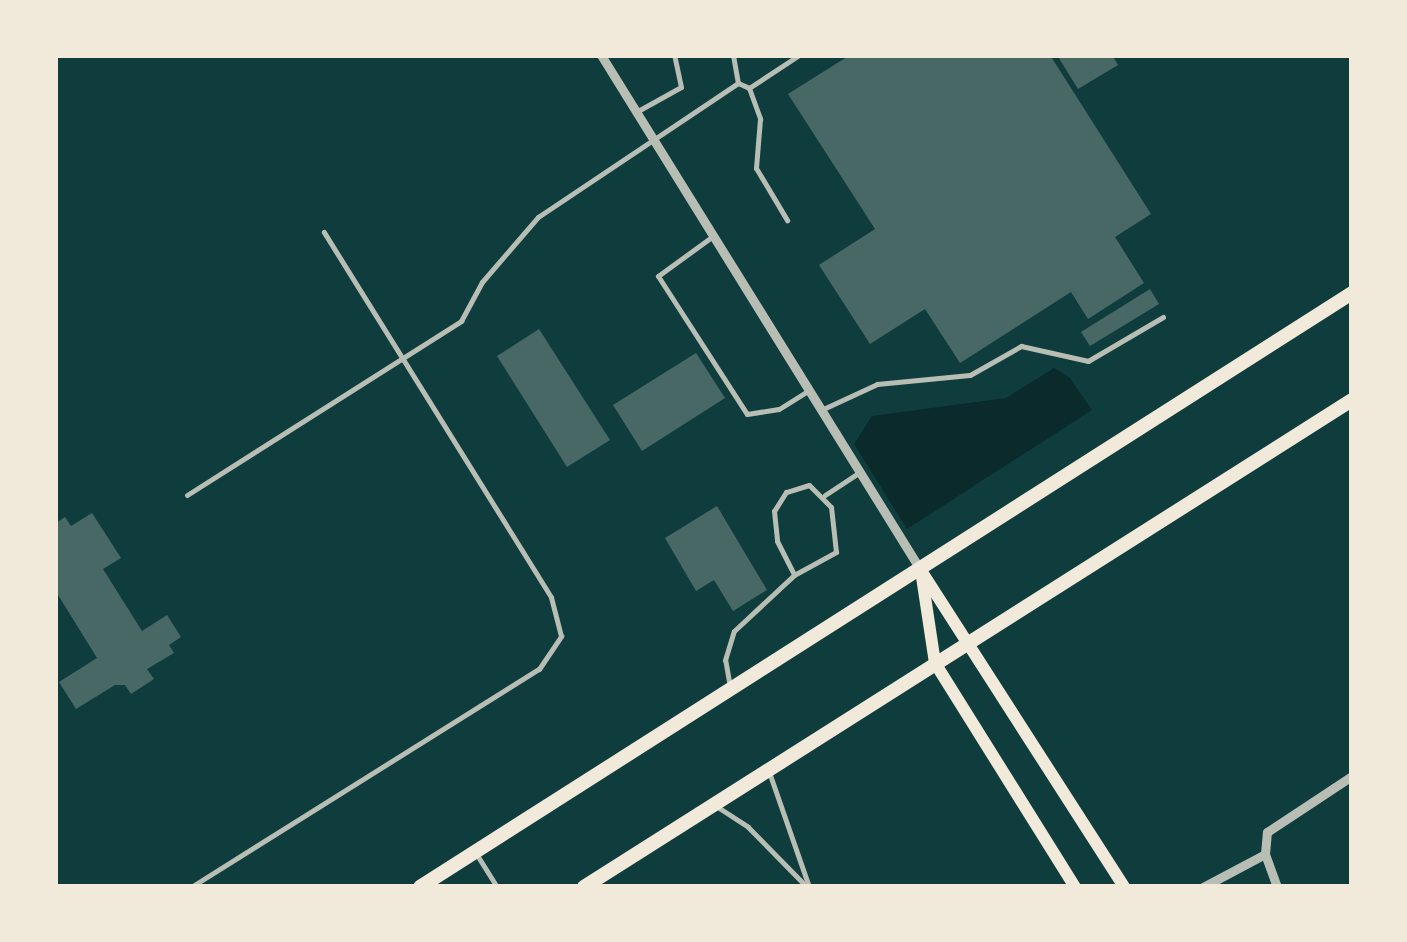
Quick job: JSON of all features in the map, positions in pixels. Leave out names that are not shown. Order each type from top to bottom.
[{"type":"main road","points":[[420,887],[1352,293]]},
{"type":"main road","points":[[584,887],[1352,400]]},
{"type":"main road","points":[[920,569],[1124,887]]},
{"type":"main road","points":[[920,569],[935,663],[1075,887]]},
{"type":"street","points":[[600,55],[920,569]]},
{"type":"street","points":[[1277,887],[1264,854],[1266,832],[1352,776]]},
{"type":"street","points":[[1202,887],[1264,854]]},
{"type":"lane","points":[[636,112],[681,86],[674,55]]},
{"type":"lane","points":[[733,55],[738,84]]},
{"type":"lane","points":[[749,88],[799,55]]},
{"type":"lane","points":[[738,84],[749,88]]},
{"type":"lane","points":[[187,495],[460,321],[482,282],[538,217],[656,144],[738,84]]},
{"type":"lane","points":[[749,88],[760,119],[753,159],[786,220]]},
{"type":"lane","points":[[191,887],[539,668],[562,636],[552,597],[324,232]]},
{"type":"lane","points":[[713,236],[658,276],[747,414],[779,409],[809,390]]},
{"type":"lane","points":[[822,410],[876,384],[970,374],[1021,346],[1088,361],[1162,317]]},
{"type":"lane","points":[[824,494],[860,472]]},
{"type":"lane","points":[[794,576],[776,541],[774,511],[786,492],[802,485],[824,494]]},
{"type":"lane","points":[[731,690],[725,660],[734,631],[794,576],[836,552],[824,494]]},
{"type":"lane","points":[[769,769],[778,813],[808,887]]},
{"type":"lane","points":[[713,805],[748,827],[808,887]]},
{"type":"lane","points":[[475,852],[497,887]]},
{"type":"water","points":[[1054,368],[1070,378],[1092,410],[907,529],[854,444],[872,416],[1006,398]]},
{"type":"building","points":[[850,55],[1050,55],[1151,214],[1115,237],[1144,283],[1088,319],[1071,292],[960,363],[925,309],[870,344],[819,265],[875,229],[788,94]]},
{"type":"building","points":[[1057,55],[1112,55],[1118,65],[1078,89]]},
{"type":"building","points":[[1150,289],[1159,304],[1090,346],[1081,332]]},
{"type":"building","points":[[539,329],[610,440],[567,467],[497,356]]},
{"type":"building","points":[[696,353],[725,398],[642,451],[613,405]]},
{"type":"building","points":[[717,506],[767,590],[733,611],[714,580],[696,591],[665,538]]},
{"type":"building","points":[[92,513],[121,558],[103,569],[142,631],[167,615],[181,637],[169,645],[174,653],[147,669],[154,679],[131,694],[125,685],[115,685],[76,709],[59,682],[97,658],[55,590],[55,524],[65,517],[71,526]]}]
